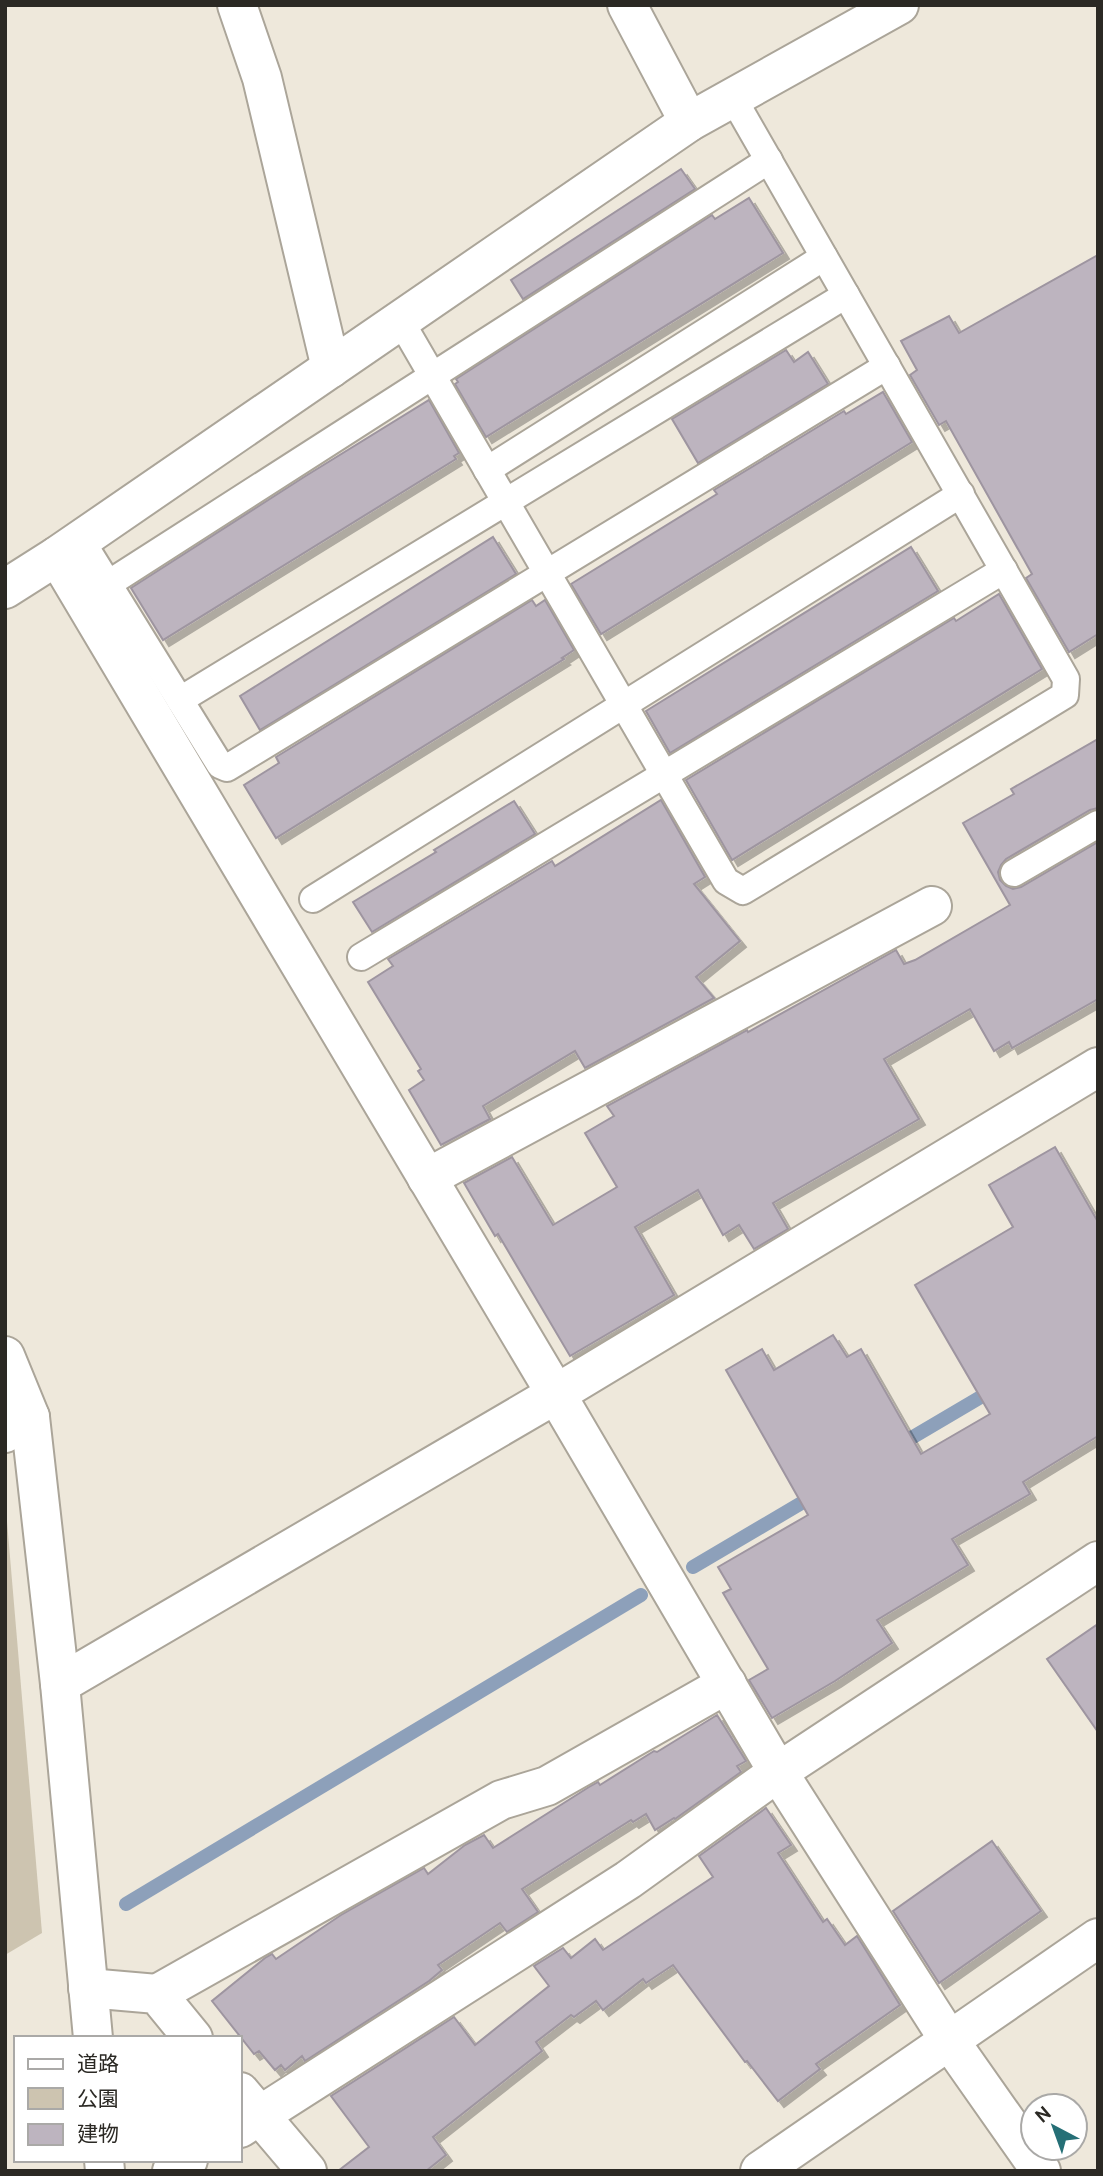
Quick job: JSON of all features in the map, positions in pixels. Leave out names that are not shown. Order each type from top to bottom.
[{"type":"street","points":[[237,5],[262,78],[331,368]]},
{"type":"street","points":[[627,5],[689,122]]},
{"type":"street","points":[[5,589],[69,548],[689,122],[899,5]]},
{"type":"street","points":[[69,548],[427,1178],[778,1772],[949,2040],[1041,2171]]},
{"type":"street","points":[[427,1178],[932,906]]},
{"type":"street","points":[[60,1684],[556,1394],[1098,1067]]},
{"type":"street","points":[[5,1356],[60,1684],[93,2036]]},
{"type":"street","points":[[307,2171],[246,2112],[628,1880],[778,1772],[1098,1561]]},
{"type":"street","points":[[88,1988],[157,1994],[501,1800],[548,1786],[727,1684]]},
{"type":"street","points":[[760,2171],[1098,1938]]},
{"type":"street","points":[[157,1994],[192,2036]]},
{"type":"lane","points":[[400,320],[726,881],[743,891],[1065,695],[1066,679],[733,98]]},
{"type":"lane","points":[[108,584],[769,160]]},
{"type":"lane","points":[[487,470],[824,257]]},
{"type":"lane","points":[[180,700],[846,295]]},
{"type":"lane","points":[[69,548],[108,584],[220,765],[227,768],[887,366]]},
{"type":"lane","points":[[313,899],[961,494]]},
{"type":"lane","points":[[361,957],[1004,570]]},
{"type":"lane","points":[[1014,873],[1098,824]]},
{"type":"green space","points":[[5,1498],[42,1933],[5,1955]]},
{"type":"building","points":[[681,169],[695,189],[523,299],[511,280]]},
{"type":"building","points":[[749,198],[783,253],[486,437],[455,384],[458,382],[456,379],[712,215],[715,219]]},
{"type":"building","points":[[1098,255],[1098,634],[1069,652],[1026,578],[1032,574],[946,421],[939,425],[910,375],[917,370],[901,341],[949,316],[959,333]]},
{"type":"building","points":[[786,350],[794,362],[808,352],[828,384],[698,463],[672,419]]},
{"type":"building","points":[[883,392],[912,442],[601,634],[571,584],[717,494],[714,490],[844,411],[846,414]]},
{"type":"building","points":[[429,400],[459,453],[454,456],[456,459],[163,640],[131,588]]},
{"type":"building","points":[[493,537],[516,574],[260,730],[240,696]]},
{"type":"building","points":[[911,547],[938,591],[670,753],[646,711]]},
{"type":"building","points":[[999,594],[1042,669],[732,860],[686,780],[954,618],[956,621]]},
{"type":"building","points":[[532,600],[536,606],[545,600],[574,650],[562,658],[564,659],[276,838],[244,785],[279,763],[276,757]]},
{"type":"building","points":[[1098,739],[1098,808],[1090,810],[1006,859],[998,872],[1000,880],[1006,886],[1013,889],[1021,887],[1098,842],[1098,999],[1012,1048],[1009,1042],[994,1051],[970,1009],[884,1059],[919,1119],[773,1203],[788,1229],[754,1249],[739,1225],[723,1235],[698,1190],[635,1227],[674,1295],[570,1356],[498,1234],[495,1236],[464,1183],[512,1157],[553,1225],[617,1187],[585,1133],[614,1116],[607,1106],[896,950],[904,964],[915,960],[1010,905],[963,823],[1014,794],[1011,789]]},
{"type":"building","points":[[661,800],[705,877],[694,884],[740,941],[696,977],[714,998],[585,1068],[575,1051],[483,1106],[490,1119],[441,1145],[409,1090],[424,1080],[418,1071],[421,1069],[368,982],[393,966],[388,959],[552,861],[555,866]]},
{"type":"building","points":[[514,801],[535,834],[372,932],[353,902]]},
{"type":"building","points":[[1055,1147],[1098,1222],[1098,1436],[1023,1482],[1030,1494],[952,1539],[968,1565],[877,1620],[892,1643],[772,1718],[749,1680],[768,1669],[723,1593],[731,1589],[718,1567],[808,1515],[726,1370],[762,1349],[774,1370],[833,1335],[847,1357],[861,1349],[921,1454],[990,1414],[915,1285],[1013,1227],[989,1185]]},
{"type":"building","points":[[1098,1624],[1098,1732],[1047,1659]]},
{"type":"building","points":[[717,1715],[746,1761],[737,1766],[741,1772],[675,1819],[655,1830],[646,1814],[633,1822],[631,1820],[522,1889],[538,1912],[507,1932],[500,1923],[438,1965],[442,1970],[429,1981],[305,2061],[302,2056],[285,2070],[281,2065],[275,2070],[259,2051],[254,2054],[212,2001],[265,1958],[272,1954],[276,1959],[341,1915],[424,1868],[428,1874],[465,1845],[484,1835],[493,1848],[589,1787],[598,1782],[600,1785],[654,1751],[657,1752]]},
{"type":"building","points":[[766,1808],[791,1845],[778,1853],[823,1922],[827,1919],[845,1945],[857,1936],[900,2005],[816,2064],[820,2069],[778,2101],[747,2061],[745,2062],[673,1965],[646,1983],[643,1979],[603,2010],[596,2001],[574,2017],[571,2015],[536,2042],[542,2051],[433,2137],[446,2155],[426,2171],[338,2171],[369,2147],[331,2096],[454,2017],[475,2045],[549,1986],[534,1966],[563,1948],[571,1958],[595,1939],[603,1950],[713,1877],[699,1856]]},
{"type":"building","points":[[992,1841],[1041,1911],[939,1983],[893,1911]]},
{"type":"waterway","points":[[896,1447],[996,1388]]},
{"type":"waterway","points":[[693,1567],[815,1495]]},
{"type":"waterway","points":[[126,1904],[641,1595]]}]
